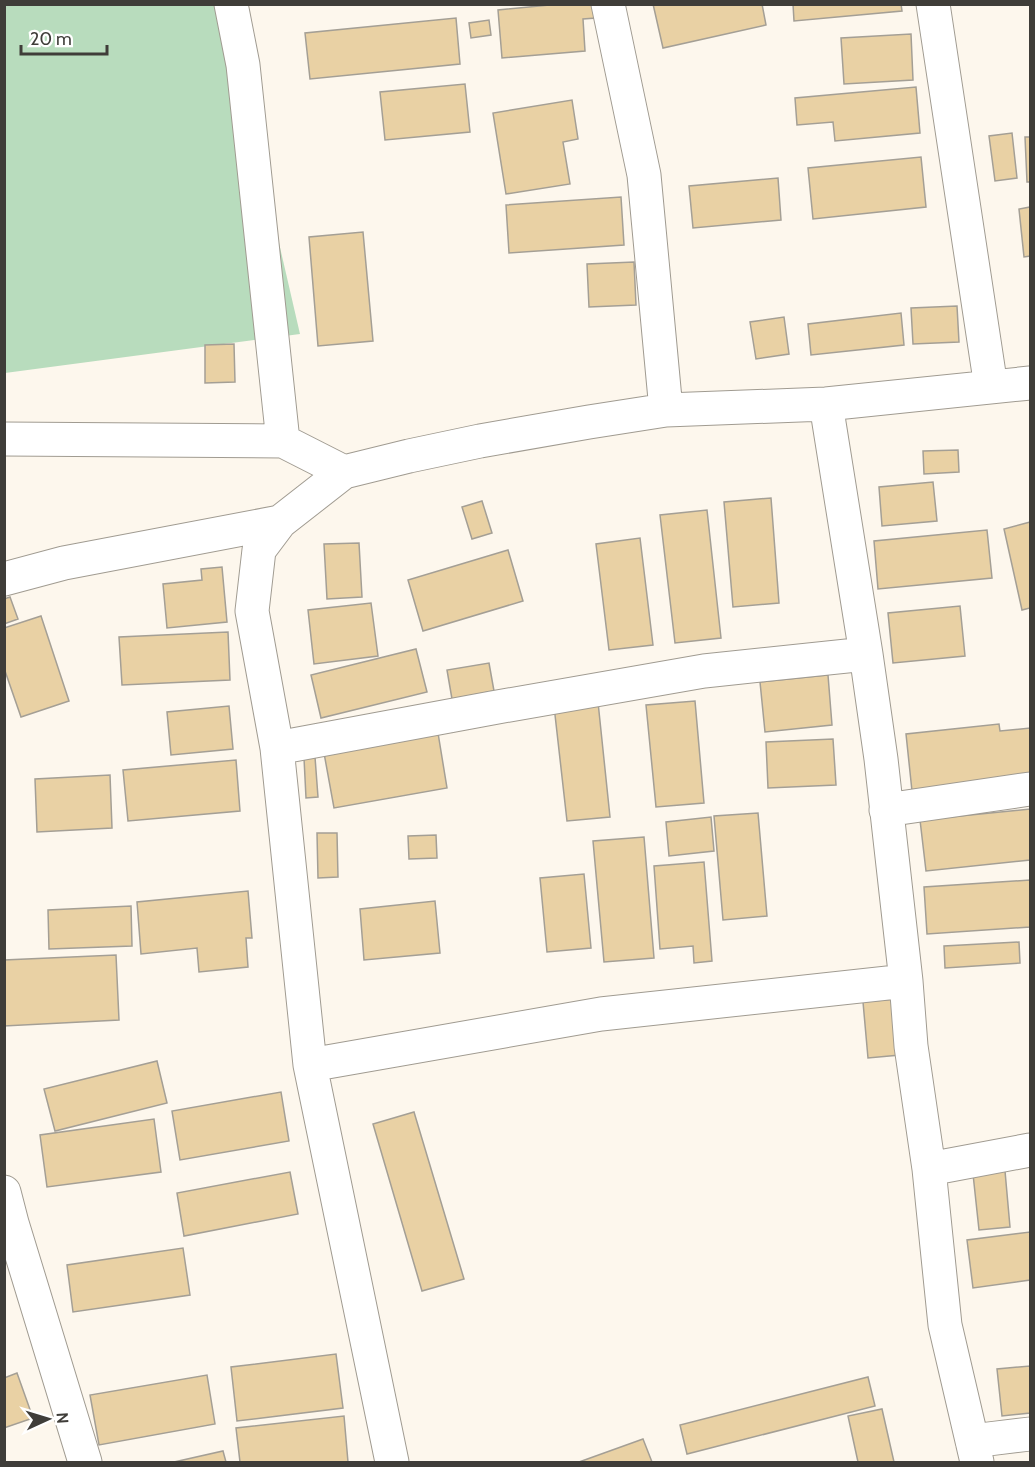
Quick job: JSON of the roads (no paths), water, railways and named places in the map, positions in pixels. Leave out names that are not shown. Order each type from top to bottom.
[{"type":"street","points":[[231,4],[243,65],[283,441]]},
{"type":"street","points":[[608,4],[644,175],[666,410]]},
{"type":"street","points":[[933,4],[991,387]]},
{"type":"street","points":[[392,1462],[310,1065],[277,748],[252,612],[259,550],[280,522],[344,472],[408,456],[480,441],[666,410],[826,404],[1030,383]]},
{"type":"street","points":[[826,404],[881,759],[911,1046],[929,1169],[945,1325],[974,1452],[1030,1434]]},
{"type":"street","points":[[4,439],[283,441],[344,472]]},
{"type":"street","points":[[4,579],[64,563],[280,522]]},
{"type":"street","points":[[277,748],[704,671],[866,654]]},
{"type":"street","points":[[886,810],[1030,789]]},
{"type":"street","points":[[310,1065],[601,1014],[906,981]]},
{"type":"street","points":[[929,1169],[1030,1150]]},
{"type":"street","points":[[7,1213],[85,1462]]}]
